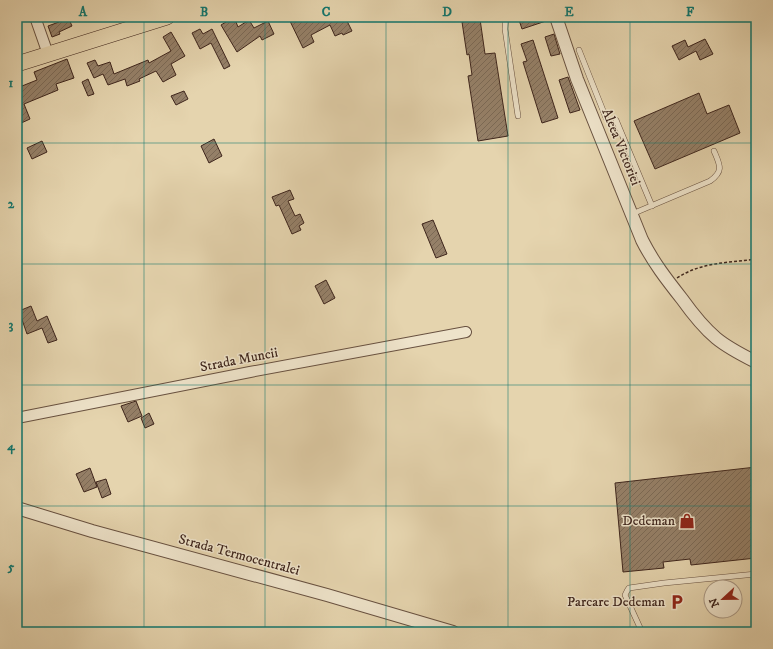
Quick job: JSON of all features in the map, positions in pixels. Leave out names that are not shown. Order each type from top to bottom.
[{"type":"main road","points":[[17,64],[167,17]]},
{"type":"street","points":[[35,17],[48,54]]},
{"type":"street","name":"Aleea Victoriei","points":[[556,17],[577,79],[647,250],[658,269],[670,284]]},
{"type":"street","points":[[670,284],[701,323],[716,339],[756,362]]},
{"type":"street","name":"Strada Muncii","points":[[17,418],[250,372],[466,332]]},
{"type":"street","name":"Strada Termocentralei","points":[[17,508],[92,531],[327,595],[453,632]]},
{"type":"lane","points":[[506,17],[505,29],[518,116]]},
{"type":"lane","points":[[579,50],[606,118]]},
{"type":"lane","points":[[616,120],[652,206]]},
{"type":"lane","points":[[632,214],[710,181],[716,177],[720,171],[720,165],[714,151]]},
{"type":"lane","points":[[642,632],[625,595],[629,588],[756,574]]},
{"type":"path","points":[[670,284],[681,276],[699,267],[715,263],[756,259]]},
{"type":"building","points":[[57,17],[68,17],[72,26],[59,32],[60,34],[52,37],[48,26],[59,22]]},
{"type":"building","points":[[224,17],[234,17],[238,27],[249,20],[254,28],[268,21],[274,34],[262,40],[260,36],[237,52],[221,25],[226,22]]},
{"type":"building","points":[[288,17],[345,17],[352,31],[343,35],[342,33],[335,36],[330,25],[311,35],[314,42],[303,48]]},
{"type":"building","points":[[518,17],[549,17],[549,20],[522,29]]},
{"type":"building","points":[[480,19],[485,54],[495,53],[508,136],[478,141],[468,76],[472,75],[469,54],[467,55],[462,22]]},
{"type":"building","points":[[200,29],[203,34],[212,29],[230,66],[224,69],[211,43],[200,49],[192,33]]},
{"type":"building","points":[[171,32],[185,56],[171,64],[176,75],[163,82],[156,71],[139,79],[140,81],[127,86],[125,79],[108,85],[103,74],[94,78],[87,63],[95,60],[98,66],[110,62],[114,74],[148,60],[149,63],[171,51],[163,37]]},
{"type":"building","points":[[554,34],[560,54],[551,56],[545,37]]},
{"type":"building","points":[[705,39],[713,54],[700,60],[696,51],[679,60],[672,46],[685,40],[688,47]]},
{"type":"building","points":[[533,40],[558,118],[542,123],[523,62],[527,61],[521,44]]},
{"type":"building","points":[[67,59],[74,78],[56,84],[58,90],[24,104],[30,119],[19,124],[17,118],[17,88],[37,80],[34,72]]},
{"type":"building","points":[[568,77],[580,110],[570,113],[559,80]]},
{"type":"building","points":[[88,79],[94,94],[88,96],[82,82]]},
{"type":"building","points":[[184,91],[188,99],[176,105],[171,96]]},
{"type":"building","points":[[699,93],[707,114],[729,105],[740,133],[655,169],[634,121]]},
{"type":"building","points":[[214,139],[222,156],[209,163],[201,146]]},
{"type":"building","points":[[42,141],[47,152],[32,159],[27,148]]},
{"type":"building","points":[[290,190],[294,199],[288,201],[295,216],[300,214],[304,223],[299,226],[301,230],[292,234],[279,205],[276,206],[272,197]]},
{"type":"building","points":[[433,220],[447,254],[436,258],[422,224]]},
{"type":"building","points":[[326,280],[335,298],[324,304],[315,286]]},
{"type":"building","points":[[31,306],[37,321],[47,316],[57,340],[48,343],[42,328],[27,334],[19,311]]},
{"type":"building","points":[[136,401],[142,416],[128,422],[121,406]]},
{"type":"building","points":[[149,413],[154,424],[145,428],[141,418]]},
{"type":"building","name":"Dedeman","points":[[756,467],[756,558],[691,565],[690,559],[663,562],[664,568],[623,572],[615,483]]},
{"type":"building","points":[[90,468],[97,487],[84,492],[76,474]]},
{"type":"building","points":[[106,479],[111,494],[102,498],[96,482]]},
{"type":"place","name":"Dedeman","points":[[687,521]]},
{"type":"place","name":"Parcare Dedeman","points":[[677,602]]}]
